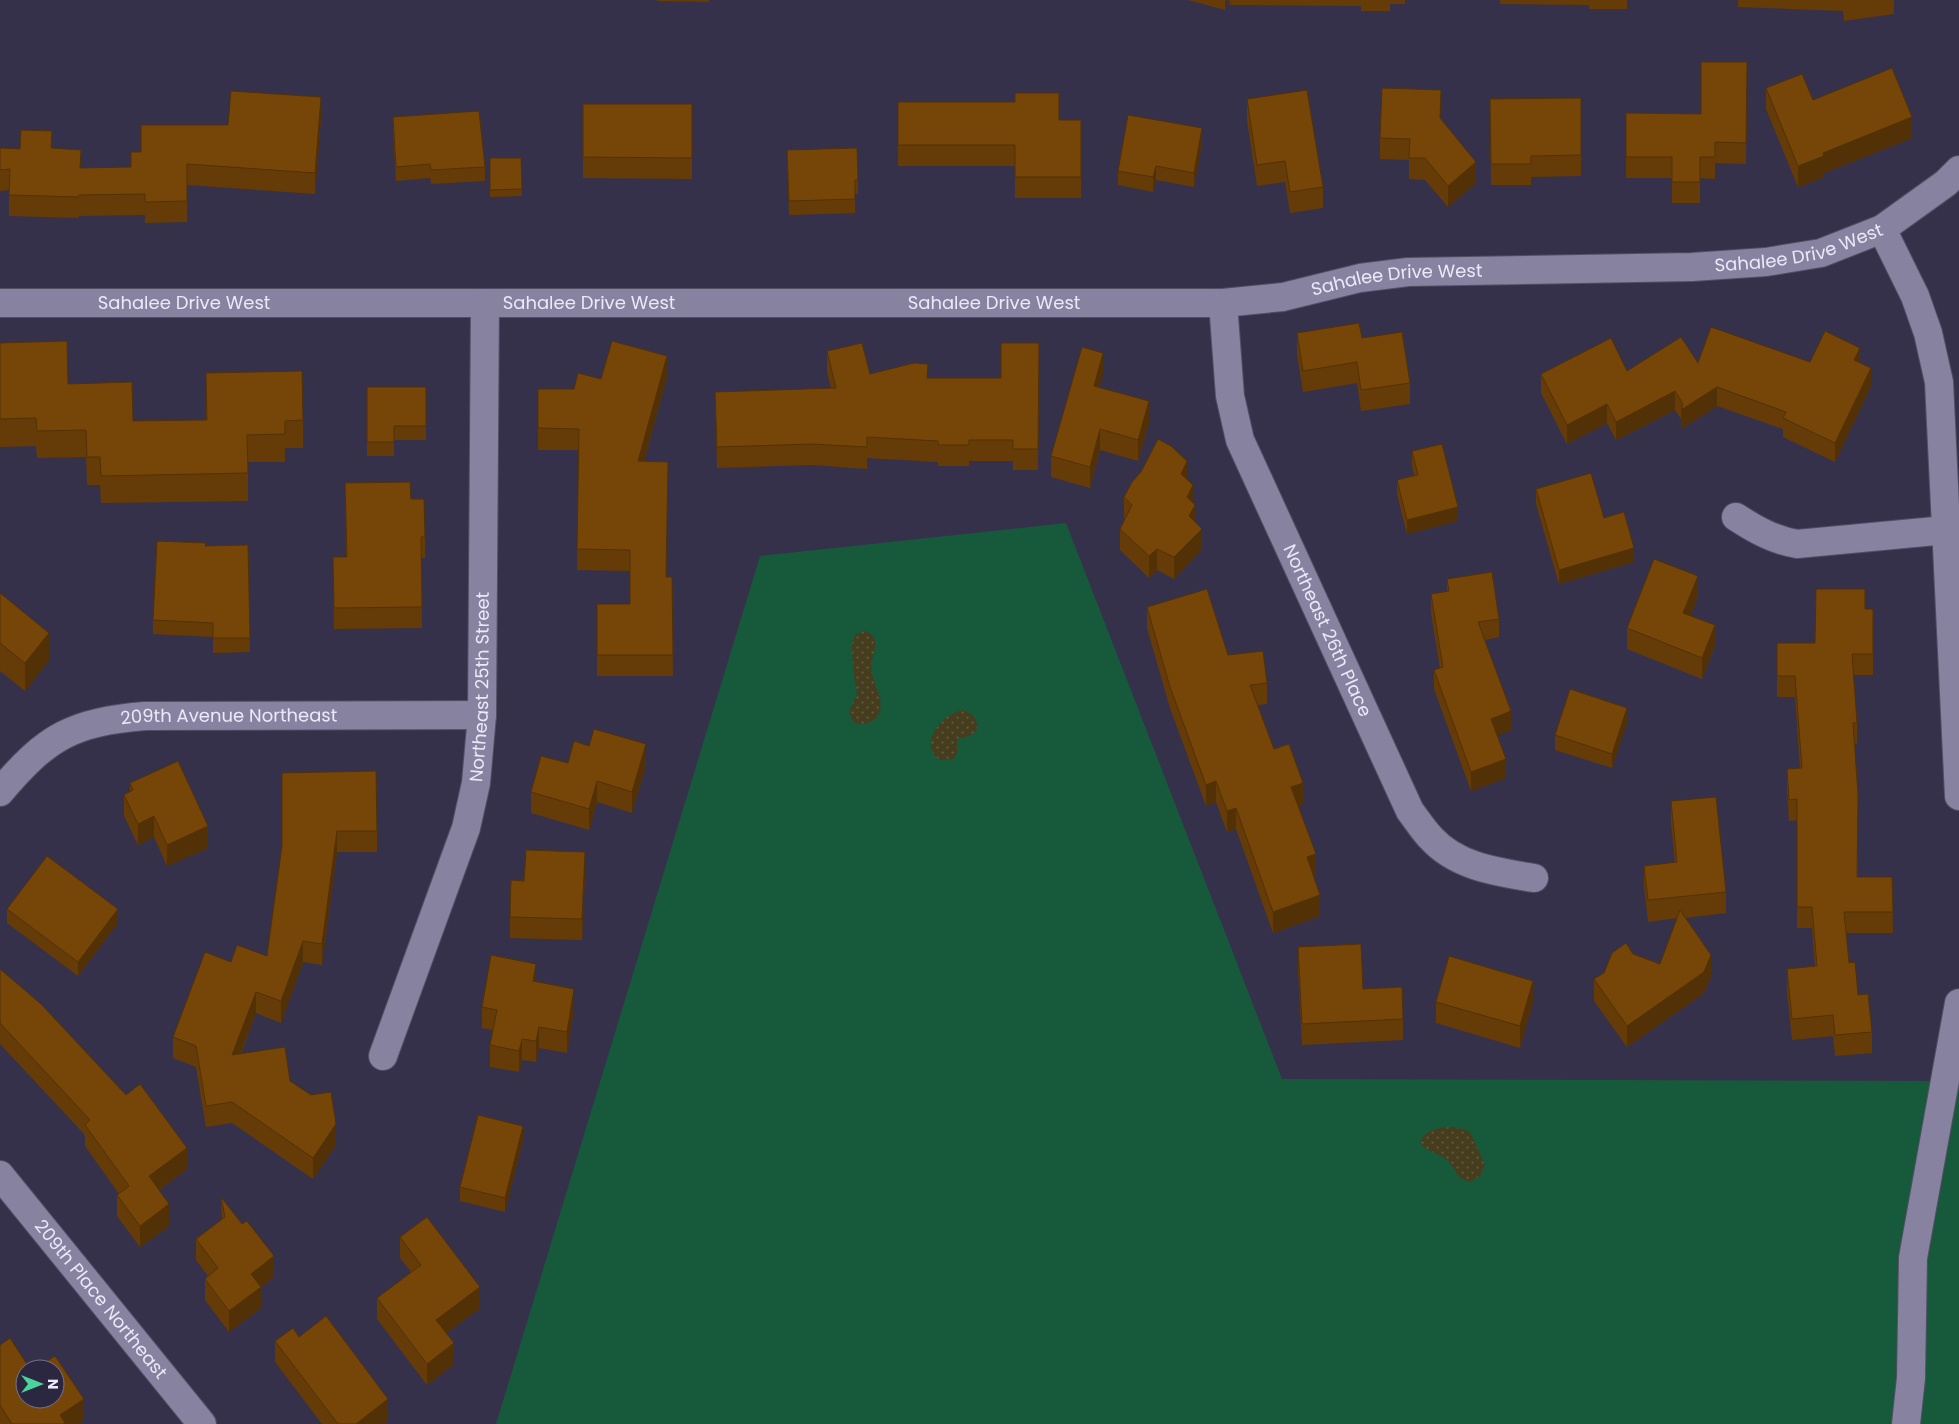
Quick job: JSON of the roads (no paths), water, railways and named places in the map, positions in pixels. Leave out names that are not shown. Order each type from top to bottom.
[{"type":"street","name":"Sahalee Drive West","points":[[0,303],[1223,303],[1283,297],[1360,278],[1408,272],[1692,267],[1766,262],[1820,253],[1882,229],[1946,183],[1959,170]]},
{"type":"street","points":[[1882,229],[1915,296],[1928,333],[1939,382],[1959,796]]},
{"type":"street","name":"Northeast 25th Street","points":[[383,1056],[466,828],[476,783],[482,715],[485,303]]},
{"type":"street","name":"Northeast 26th Place","points":[[1223,303],[1230,396],[1240,440],[1410,811],[1432,840],[1458,858],[1488,870],[1534,878]]},
{"type":"street","points":[[1736,517],[1763,534],[1797,544],[1946,530]]},
{"type":"street","name":"209th Avenue Northeast","points":[[0,792],[24,764],[51,741],[84,726],[113,719],[155,716],[482,715]]},
{"type":"street","points":[[1906,1424],[1911,1378],[1913,1258],[1959,1003]]},
{"type":"street","name":"209th Place Northeast","points":[[0,1175],[202,1424]]}]
